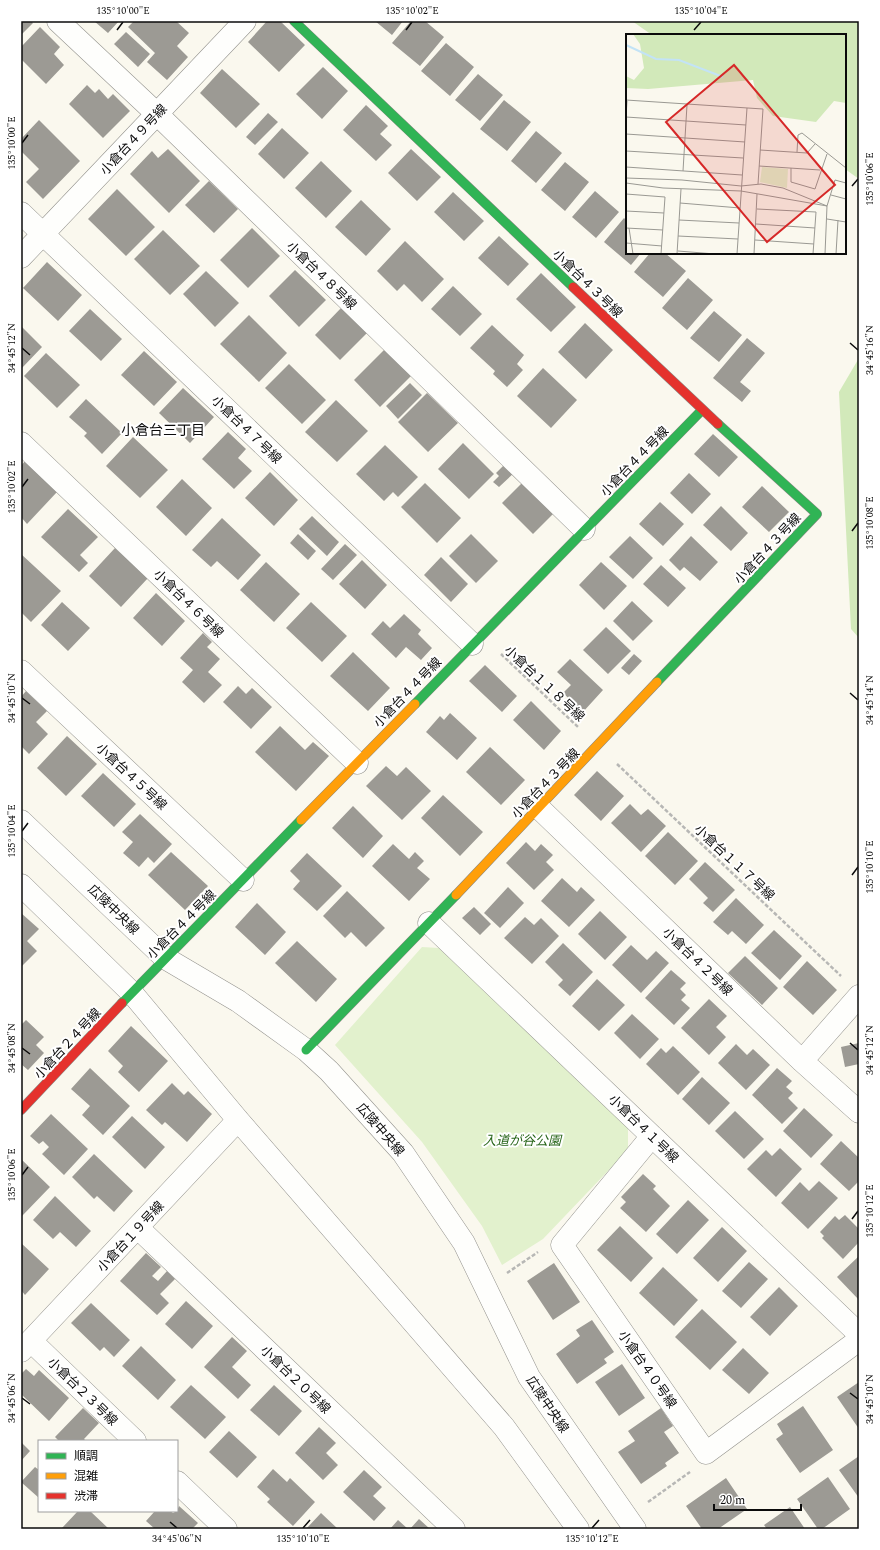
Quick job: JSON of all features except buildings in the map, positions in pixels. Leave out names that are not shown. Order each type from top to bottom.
[{"type":"street","name":"小倉台４８号線","points":[[58,21],[157,114],[584,529]]},
{"type":"street","name":"小倉台４９号線","points":[[21,257],[245,21]]},
{"type":"street","name":"小倉台４３号線","points":[[294,21],[702,410],[817,514],[539,808],[306,1050]]},
{"type":"street","name":"小倉台４７号線","points":[[21,213],[472,644]]},
{"type":"street","name":"小倉台４４号線","points":[[132,993],[702,410]]},
{"type":"street","name":"小倉台４６号線","points":[[21,443],[357,763]]},
{"type":"street","name":"小倉台４５号線","points":[[21,672],[243,880]]},
{"type":"street","name":"小倉台４２号線","points":[[539,808],[802,1061],[859,1112]]},
{"type":"street","name":"広陵中央線","points":[[21,820],[165,958],[238,1001],[306,1050],[329,1071],[403,1153],[464,1243],[529,1377],[631,1523]]},
{"type":"street","points":[[21,885],[132,993],[238,1120],[504,1427],[578,1529]]},
{"type":"street","name":"小倉台４１号線","points":[[429,923],[859,1334]]},
{"type":"street","name":"小倉台２４号線","points":[[21,1110],[132,993]]},
{"type":"street","points":[[802,1061],[859,996]]},
{"type":"street","name":"小倉台１９号線","points":[[26,1346],[238,1120]]},
{"type":"street","points":[[562,1245],[652,1136]]},
{"type":"street","name":"小倉台２０号線","points":[[138,1228],[454,1529]]},
{"type":"street","name":"小倉台４０号線","points":[[562,1245],[706,1453]]},
{"type":"street","points":[[706,1453],[859,1340]]},
{"type":"street","name":"小倉台２３号線","points":[[26,1346],[134,1440]]},
{"type":"street","points":[[178,1483],[226,1529]]},
{"type":"path","name":"小倉台１１８号線","points":[[472,644],[498,651],[598,746]]},
{"type":"path","name":"小倉台１１７号線","points":[[598,746],[842,977]]},
{"type":"path","points":[[486,1288],[547,1246],[562,1245]]},
{"type":"path","points":[[631,1523],[700,1465],[706,1453]]},
{"type":"green space","points":[[632,21],[859,21],[859,179],[846,170],[846,34],[651,34]]},
{"type":"green space","points":[[859,358],[859,638],[851,629],[839,392]]},
{"type":"green space","name":"入道が谷公園","points":[[422,947],[439,948],[628,1127],[628,1150],[543,1239],[502,1265],[482,1226],[422,1142],[335,1045]]},
{"type":"traffic: fast","points":[[294,21],[573,287]]},
{"type":"traffic: fast","points":[[415,704],[702,410]]},
{"type":"traffic: fast","points":[[657,682],[817,514],[718,424]]},
{"type":"traffic: fast","points":[[122,1003],[301,820]]},
{"type":"traffic: fast","points":[[306,1050],[456,895]]},
{"type":"traffic: slow","points":[[456,895],[657,682]]},
{"type":"traffic: slow","points":[[301,820],[415,704]]},
{"type":"traffic: jam","points":[[573,287],[718,424]]},
{"type":"traffic: jam","points":[[21,1110],[122,1003]]},
{"type":"district","name":"小倉台三丁目","points":[[163,430]]}]
